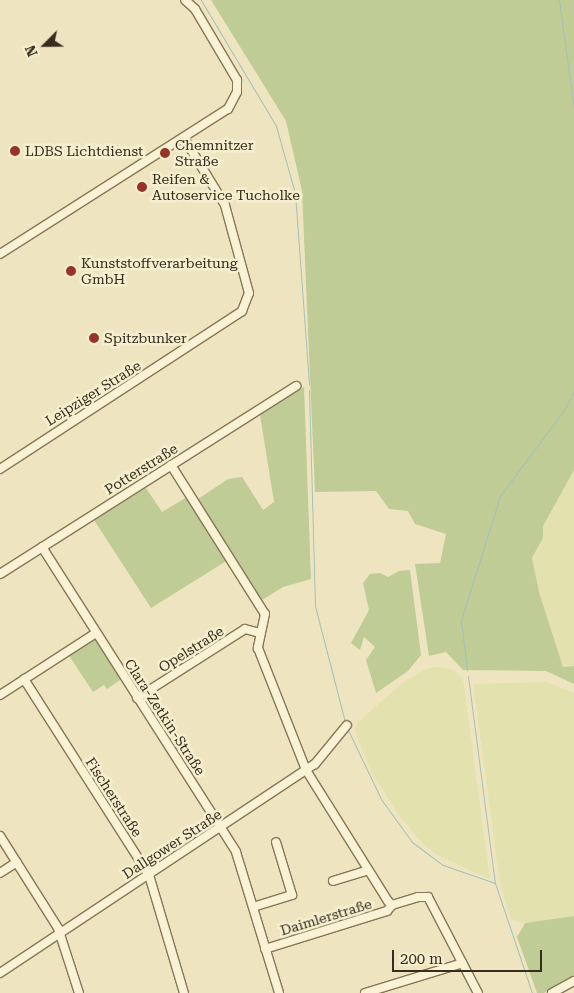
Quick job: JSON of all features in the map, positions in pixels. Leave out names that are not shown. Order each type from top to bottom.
[{"type":"street","points":[[0,254],[228,109],[237,92],[237,80],[195,9],[185,0]]},
{"type":"street","name":"Leipziger Straße","points":[[0,469],[242,312],[249,293],[225,205],[184,138]]},
{"type":"street","name":"Potterstraße","points":[[0,574],[296,386]]},
{"type":"street","points":[[171,465],[265,614],[258,648],[306,770],[392,905]]},
{"type":"street","name":"Clara-Zetkin-Straße","points":[[42,547],[236,852],[278,993]]},
{"type":"street","name":"Opelstraße","points":[[137,698],[245,629],[260,633]]},
{"type":"street","points":[[0,695],[96,633]]},
{"type":"street","name":"Fischerstraße","points":[[24,679],[148,875],[184,993]]},
{"type":"street","name":"Dallgower Straße","points":[[0,973],[306,770],[322,757],[348,725]]},
{"type":"street","points":[[0,836],[60,934],[79,993]]},
{"type":"street","points":[[253,907],[292,895],[276,842]]},
{"type":"street","points":[[0,873],[16,862]]},
{"type":"street","points":[[333,881],[368,870]]},
{"type":"street","name":"Daimlerstraße","points":[[265,949],[387,911],[392,905],[418,896],[428,897],[463,963]]},
{"type":"street","points":[[365,993],[392,989],[463,963],[478,993]]},
{"type":"street","points":[[552,993],[574,981]]},
{"type":"shaded area","points":[[574,470],[574,666],[563,667],[539,592],[532,558],[543,538],[543,526]]},
{"type":"shaded area","points":[[439,667],[454,670],[463,679],[490,879],[437,855],[423,844],[398,814],[371,772],[355,731],[357,723],[406,680],[428,668]]},
{"type":"shaded area","points":[[546,682],[574,693],[574,916],[525,923],[511,919],[500,883],[473,684]]},
{"type":"green space","points":[[211,0],[574,0],[574,470],[543,526],[543,538],[532,558],[539,592],[563,667],[574,666],[574,684],[546,671],[463,670],[446,652],[429,656],[415,564],[440,563],[446,534],[415,524],[408,511],[389,509],[376,491],[315,492],[302,191],[286,121]]},
{"type":"green space","points":[[304,387],[311,579],[283,587],[262,600],[198,499],[228,479],[242,477],[263,510],[274,502],[260,415]]},
{"type":"green space","points":[[146,488],[162,512],[187,497],[228,560],[151,608],[94,520]]},
{"type":"green space","points":[[410,570],[421,655],[408,671],[376,693],[366,660],[375,647],[364,637],[360,650],[351,643],[369,610],[363,583],[370,574],[380,573],[388,577],[399,571]]},
{"type":"green space","points":[[93,637],[98,639],[123,678],[107,689],[104,685],[93,692],[68,654]]},
{"type":"green space","points":[[574,916],[574,976],[544,993],[537,993],[517,937],[525,923]]},
{"type":"waterway","points":[[201,0],[276,126],[295,193],[309,384]]},
{"type":"waterway","points":[[559,0],[574,109]]},
{"type":"waterway","points":[[309,390],[315,606],[345,722]]},
{"type":"waterway","points":[[467,670],[461,620],[500,496],[564,410],[574,391]]},
{"type":"waterway","points":[[468,676],[495,883],[532,993]]},
{"type":"waterway","points":[[348,730],[381,799],[412,842],[443,865],[495,883]]},
{"type":"place","name":"LDBS Lichtdienst","points":[[15,151]]},
{"type":"place","name":"Chemnitzer Straße","points":[[165,153]]},
{"type":"place","name":"Reifen & Autoservice Tucholke","points":[[142,187]]},
{"type":"place","name":"Kunststoffverarbeitung GmbH","points":[[71,271]]},
{"type":"place","name":"Spitzbunker","points":[[94,338]]}]
